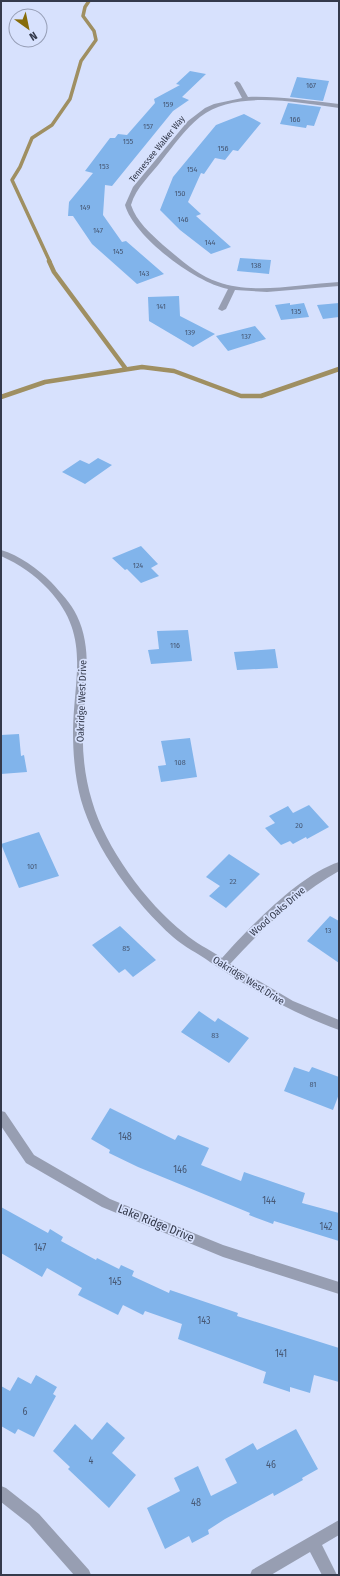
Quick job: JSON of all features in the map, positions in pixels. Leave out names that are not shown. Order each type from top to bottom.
[{"type":"street","points":[[237,82],[246,99]]},
{"type":"street","name":"Tennessee Walker Way","points":[[339,106],[260,99],[246,99],[216,105],[198,114],[131,196],[128,206],[132,218],[144,231],[194,272],[222,286],[232,288],[263,289],[339,284]]},
{"type":"street","points":[[222,309],[232,288]]},
{"type":"street","name":"Oakridge West Drive","points":[[1,553],[36,573],[55,590],[72,612],[79,631],[84,661],[78,731],[82,781],[91,811],[103,837],[125,873],[150,905],[177,934],[222,965],[278,1000],[339,1025]]},
{"type":"street","name":"Wood Oaks Drive","points":[[222,965],[258,926],[301,888],[339,866]]},
{"type":"street","name":"Lake Ridge Drive","points":[[1,1116],[30,1159],[106,1203],[223,1251],[339,1288]]},
{"type":"street","points":[[1,1493],[34,1519],[84,1575]]},
{"type":"street","points":[[258,1575],[339,1527]]},
{"type":"street","points":[[313,1543],[330,1575]]},
{"type":"building","points":[[190,71],[206,74],[182,97],[189,100],[173,111],[112,186],[105,185],[103,215],[122,242],[126,241],[164,274],[137,284],[92,244],[73,216],[68,216],[69,202],[93,173],[85,171],[110,138],[115,138],[118,134],[127,135],[155,103],[154,99],[180,85],[176,84]]},
{"type":"building","points":[[297,77],[329,81],[323,101],[290,97]]},
{"type":"building","points":[[288,103],[321,107],[314,126],[307,125],[306,128],[280,124]]},
{"type":"building","points":[[244,114],[261,123],[238,151],[233,150],[225,160],[215,158],[204,174],[201,173],[188,202],[201,214],[196,216],[231,247],[211,254],[180,230],[160,210],[173,177],[216,125]]},
{"type":"building","points":[[240,258],[271,260],[269,274],[237,271]]},
{"type":"building","points":[[179,296],[180,316],[215,334],[193,347],[149,321],[148,297]]},
{"type":"building","points":[[290,303],[290,305],[304,303],[309,317],[281,320],[275,305]]},
{"type":"building","points":[[339,303],[339,317],[323,319],[317,305]]},
{"type":"building","points":[[255,326],[266,339],[228,351],[216,336]]},
{"type":"building","points":[[98,458],[112,465],[85,484],[62,472],[80,460],[89,464]]},
{"type":"building","points":[[141,546],[158,564],[151,568],[159,576],[141,583],[127,569],[125,570],[112,558]]},
{"type":"building","points":[[188,630],[192,661],[151,664],[148,650],[159,649],[157,631]]},
{"type":"building","points":[[275,649],[278,668],[237,670],[234,652]]},
{"type":"building","points":[[19,734],[21,756],[24,755],[27,772],[1,774],[1,735]]},
{"type":"building","points":[[190,738],[197,777],[161,782],[158,766],[166,765],[161,741]]},
{"type":"building","points":[[309,805],[329,827],[307,839],[306,837],[293,844],[290,841],[281,845],[265,828],[275,823],[269,816],[288,806],[293,813]]},
{"type":"building","points":[[39,832],[59,876],[19,888],[1,844]]},
{"type":"building","points":[[229,854],[260,874],[226,908],[209,896],[220,886],[206,877]]},
{"type":"building","points":[[330,916],[339,921],[339,963],[307,941]]},
{"type":"building","points":[[120,926],[156,960],[133,977],[125,969],[119,973],[92,945]]},
{"type":"building","points":[[199,1011],[215,1022],[218,1018],[249,1038],[229,1063],[181,1032]]},
{"type":"building","points":[[294,1067],[309,1072],[312,1067],[339,1077],[339,1094],[333,1110],[284,1091]]},
{"type":"building","points":[[110,1108],[175,1140],[178,1135],[209,1148],[201,1165],[241,1181],[244,1172],[305,1193],[302,1203],[339,1213],[339,1241],[274,1221],[273,1224],[249,1215],[250,1213],[138,1167],[109,1153],[110,1150],[91,1139]]},
{"type":"building","points":[[1,1207],[48,1233],[50,1229],[63,1237],[61,1241],[96,1260],[97,1258],[119,1269],[121,1265],[134,1271],[132,1276],[169,1293],[170,1290],[238,1313],[237,1316],[339,1348],[339,1382],[314,1375],[310,1393],[290,1387],[290,1392],[263,1383],[266,1372],[178,1339],[182,1324],[145,1311],[143,1315],[123,1305],[118,1315],[78,1295],[82,1288],[47,1268],[42,1277],[1,1253]]},
{"type":"building","points":[[36,1375],[57,1387],[53,1394],[56,1396],[34,1437],[18,1429],[15,1434],[1,1426],[1,1386],[10,1391],[18,1377],[31,1384]]},
{"type":"building","points":[[107,1422],[125,1438],[112,1453],[136,1475],[109,1508],[68,1469],[70,1467],[53,1451],[75,1424],[92,1440]]},
{"type":"building","points":[[296,1429],[318,1469],[302,1478],[303,1480],[274,1496],[273,1493],[225,1519],[208,1530],[209,1534],[192,1543],[189,1536],[165,1549],[147,1508],[180,1491],[174,1478],[198,1466],[211,1496],[237,1483],[225,1459],[253,1443],[257,1450]]},
{"type":"waterway","points":[[50,262],[12,180],[20,167],[32,138],[52,125],[70,99],[81,61],[96,40],[94,31],[83,16],[85,7],[89,1]]},
{"type":"waterway","points":[[49,261],[54,272],[126,369]]},
{"type":"waterway","points":[[1,397],[45,382],[142,367],[174,371],[241,396],[261,396],[339,369]]}]
